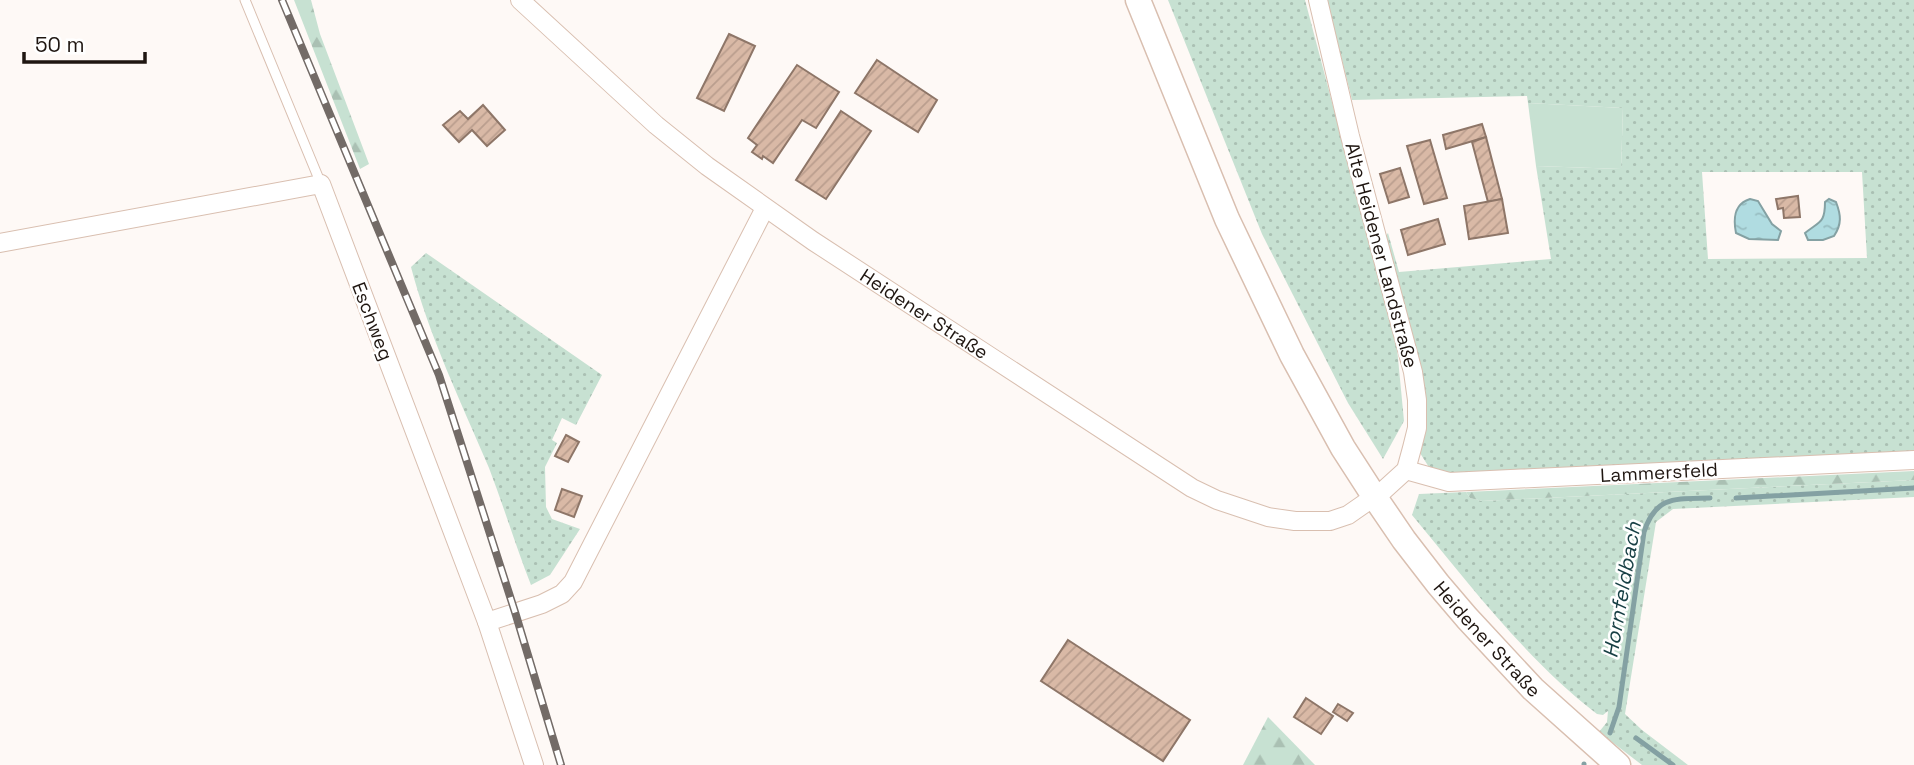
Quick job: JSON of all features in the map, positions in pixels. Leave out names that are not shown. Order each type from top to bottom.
[{"type":"main road","name":"Heidener Straße","points":[[1138,0],[1227,219],[1314,398],[1374,496],[1438,584],[1503,659],[1618,765]]},
{"type":"street","name":"Heidener Straße","points":[[520,0],[656,125],[707,166],[765,208],[1192,488],[1242,510],[1295,522],[1330,521],[1348,514],[1374,496]]},
{"type":"street","name":"Alte Heidener Landstraße","points":[[1318,0],[1350,136],[1413,372],[1417,428],[1406,470]]},
{"type":"street","points":[[0,243],[321,184]]},
{"type":"street","name":"Eschweg","points":[[321,184],[487,622],[534,765]]},
{"type":"street","points":[[487,622],[542,604],[562,594],[573,582],[765,208]]},
{"type":"street","name":"Lammersfeld","points":[[1406,470],[1449,482],[1914,460]]},
{"type":"street","points":[[1374,496],[1406,470]]},
{"type":"lane","points":[[245,0],[321,184]]},
{"type":"green space","points":[[294,0],[311,0],[320,34],[369,164],[360,169]]},
{"type":"green space","points":[[1168,0],[1305,0],[1397,348],[1404,421],[1383,459],[1348,403],[1262,234]]},
{"type":"green space","points":[[1327,0],[1914,0],[1914,454],[1455,475],[1432,472],[1420,453],[1424,427],[1384,238],[1388,233],[1399,272],[1551,259],[1536,166],[1621,169],[1623,108],[1528,103],[1527,96],[1352,100]],"holes":[[[1702,172],[1862,172],[1867,258],[1708,259]]]},
{"type":"green space","points":[[1528,103],[1623,108],[1621,169],[1536,166]]},
{"type":"green space","points":[[426,253],[602,375],[576,425],[562,418],[552,440],[557,443],[545,467],[546,507],[552,519],[580,529],[550,575],[531,585],[489,468],[446,369],[418,293],[411,267]]},
{"type":"green space","points":[[1914,471],[1914,480],[1482,501],[1470,498],[1466,492]]},
{"type":"green space","points":[[1914,480],[1914,497],[1673,509],[1656,522],[1625,714],[1688,765],[1642,765],[1599,732],[1607,722],[1608,711],[1603,715],[1597,714],[1522,645],[1412,515],[1419,494],[1466,492],[1470,498],[1482,501]]},
{"type":"green space","points":[[1268,717],[1315,765],[1243,765]]},
{"type":"water","points":[[1750,199],[1758,201],[1772,224],[1781,231],[1778,240],[1749,239],[1736,233],[1736,212],[1741,204]]},
{"type":"water","points":[[1829,199],[1836,202],[1839,211],[1837,232],[1823,240],[1808,240],[1805,233],[1821,221],[1825,202]]},
{"type":"building","points":[[729,34],[755,46],[724,111],[697,98]]},
{"type":"building","points":[[877,60],[937,100],[918,132],[855,93]]},
{"type":"building","points":[[797,65],[839,92],[816,128],[802,120],[773,163],[752,152],[757,145],[748,138]]},
{"type":"building","points":[[483,105],[505,130],[487,146],[472,130],[459,142],[443,125],[460,111],[468,119]]},
{"type":"building","points":[[841,111],[871,131],[826,199],[796,180]]},
{"type":"building","points":[[1482,124],[1486,137],[1446,149],[1443,135]]},
{"type":"building","points":[[1486,137],[1502,199],[1488,202],[1472,142]]},
{"type":"building","points":[[1430,140],[1447,198],[1424,204],[1407,146]]},
{"type":"building","points":[[1400,168],[1409,197],[1389,203],[1380,174]]},
{"type":"building","points":[[1798,196],[1800,217],[1784,218],[1783,208],[1778,209],[1776,199]]},
{"type":"building","points":[[1502,199],[1508,233],[1469,239],[1464,206]]},
{"type":"building","points":[[1438,219],[1445,244],[1408,255],[1401,230]]},
{"type":"building","points":[[566,435],[579,442],[568,462],[555,456]]},
{"type":"building","points":[[562,489],[582,496],[574,517],[555,510]]},
{"type":"building","points":[[1068,640],[1190,720],[1163,761],[1041,681]]},
{"type":"building","points":[[1306,698],[1333,716],[1321,734],[1294,717]]},
{"type":"building","points":[[1338,704],[1353,713],[1347,721],[1333,712]]},
{"type":"waterway","name":"Hornfeldbach","points":[[1736,498],[1914,488]]},
{"type":"waterway","name":"Hornfeldbach","points":[[1610,733],[1619,707],[1644,532],[1649,520],[1661,505],[1677,499],[1710,498]]},
{"type":"waterway","points":[[1636,738],[1673,765]]},
{"type":"railway","points":[[282,0],[439,375],[561,765]]}]
